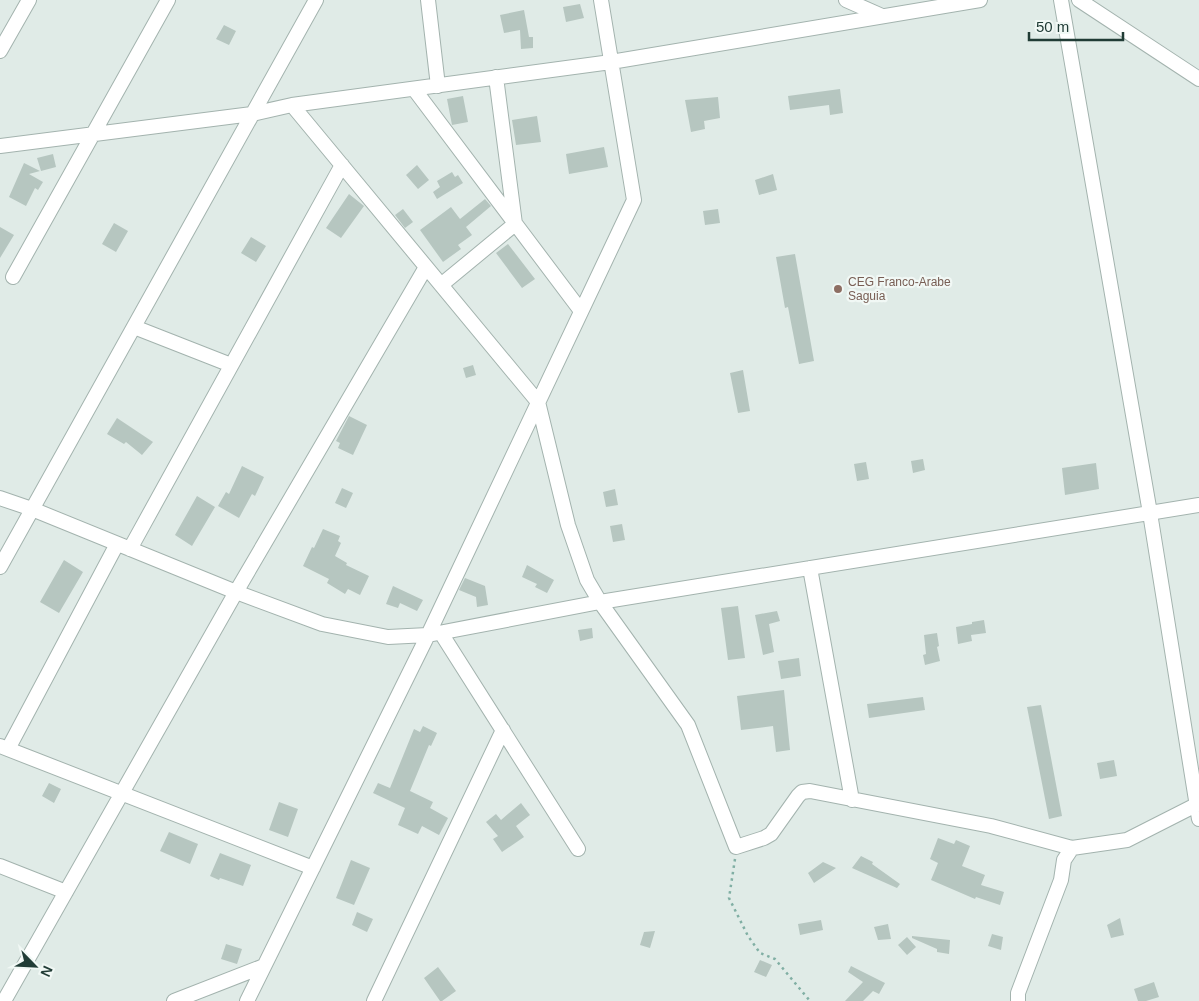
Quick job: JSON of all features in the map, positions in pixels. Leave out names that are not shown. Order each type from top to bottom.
[{"type":"street","points":[[0,51],[29,0]]},
{"type":"street","points":[[12,277],[168,0]]},
{"type":"street","points":[[0,567],[316,0]]},
{"type":"street","points":[[428,0],[438,86]]},
{"type":"street","points":[[246,1001],[435,634],[538,402],[634,200],[601,0]]},
{"type":"street","points":[[846,0],[883,16]]},
{"type":"street","points":[[0,146],[252,114],[292,106],[611,62],[980,0]]},
{"type":"street","points":[[1062,0],[1150,513],[1199,819]]},
{"type":"street","points":[[1079,0],[1199,79]]},
{"type":"street","points":[[496,78],[516,224]]},
{"type":"street","points":[[414,89],[581,312]]},
{"type":"street","points":[[292,106],[538,402],[568,526],[587,580],[600,602],[688,725],[736,847],[771,834],[802,792],[991,826],[1072,848],[1127,840],[1196,805]]},
{"type":"street","points":[[313,868],[4,748],[231,365],[342,165]]},
{"type":"street","points":[[441,285],[516,224]]},
{"type":"street","points":[[4,1001],[236,592],[426,266]]},
{"type":"street","points":[[134,327],[231,365]]},
{"type":"street","points":[[0,498],[32,509],[236,592],[322,624],[388,637],[435,634],[600,602],[1199,506]]},
{"type":"street","points":[[810,568],[852,800]]},
{"type":"street","points":[[435,634],[503,730],[578,849]]},
{"type":"street","points":[[374,1001],[503,730]]},
{"type":"street","points":[[1018,1001],[1018,993],[1061,880],[1064,860],[1072,848]]},
{"type":"street","points":[[0,866],[66,892]]},
{"type":"street","points":[[174,1001],[264,966]]},
{"type":"path","points":[[736,847],[729,898],[740,921],[760,953],[775,960],[810,1001]]},
{"type":"building","points":[[580,4],[584,18],[566,22],[563,7]]},
{"type":"building","points":[[524,10],[529,37],[533,37],[533,48],[521,49],[520,30],[504,33],[500,15]]},
{"type":"building","points":[[224,25],[236,31],[229,45],[216,39]]},
{"type":"building","points":[[840,89],[843,113],[830,115],[829,105],[790,110],[788,96]]},
{"type":"building","points":[[463,96],[468,122],[452,125],[447,99]]},
{"type":"building","points":[[718,97],[720,118],[704,121],[705,129],[691,132],[685,100]]},
{"type":"building","points":[[537,116],[541,142],[516,145],[512,120]]},
{"type":"building","points":[[604,147],[608,167],[569,174],[566,154]]},
{"type":"building","points":[[53,154],[56,167],[41,171],[37,158]]},
{"type":"building","points":[[24,163],[40,171],[29,174],[43,182],[38,190],[35,188],[26,206],[9,197]]},
{"type":"building","points":[[417,165],[429,180],[418,189],[406,175]]},
{"type":"building","points":[[452,172],[455,177],[458,175],[463,183],[437,199],[433,192],[440,187],[437,181]]},
{"type":"building","points":[[773,174],[777,190],[759,195],[755,180]]},
{"type":"building","points":[[349,194],[364,206],[341,238],[326,228]]},
{"type":"building","points":[[485,199],[491,206],[466,227],[472,235],[458,245],[461,249],[443,262],[420,230],[451,207],[460,219]]},
{"type":"building","points":[[403,209],[413,222],[405,228],[395,215]]},
{"type":"building","points":[[718,209],[720,223],[705,225],[703,211]]},
{"type":"building","points":[[114,223],[128,231],[116,252],[102,244]]},
{"type":"building","points":[[0,227],[14,235],[0,258]]},
{"type":"building","points":[[251,237],[266,246],[256,262],[241,253]]},
{"type":"building","points":[[508,244],[535,279],[522,288],[496,253]]},
{"type":"building","points":[[795,254],[814,361],[799,364],[788,307],[785,308],[776,257]]},
{"type":"building","points":[[473,365],[476,375],[466,378],[463,368]]},
{"type":"building","points":[[743,370],[750,411],[738,413],[730,373]]},
{"type":"building","points":[[349,416],[367,425],[353,455],[338,448],[340,443],[336,441]]},
{"type":"building","points":[[117,418],[153,442],[142,455],[126,442],[124,444],[107,434]]},
{"type":"building","points":[[923,459],[925,470],[913,473],[911,461]]},
{"type":"building","points":[[866,462],[869,479],[857,481],[854,464]]},
{"type":"building","points":[[1096,463],[1099,489],[1065,495],[1062,468]]},
{"type":"building","points":[[242,466],[264,477],[255,496],[252,494],[239,518],[218,506],[226,492],[229,494]]},
{"type":"building","points":[[342,488],[353,493],[346,508],[335,503]]},
{"type":"building","points":[[615,489],[618,505],[606,507],[603,492]]},
{"type":"building","points":[[197,496],[215,507],[192,546],[175,535]]},
{"type":"building","points":[[622,524],[625,540],[613,542],[610,526]]},
{"type":"building","points":[[323,529],[340,536],[338,541],[341,543],[335,556],[347,563],[346,565],[369,576],[360,595],[348,589],[345,594],[327,583],[329,579],[303,566]]},
{"type":"building","points":[[64,560],[83,572],[59,613],[40,602]]},
{"type":"building","points":[[527,565],[554,580],[547,593],[535,587],[537,584],[522,577]]},
{"type":"building","points":[[465,578],[485,586],[488,605],[477,607],[476,597],[459,590]]},
{"type":"building","points":[[393,586],[423,600],[417,611],[400,603],[398,608],[386,604]]},
{"type":"building","points":[[738,606],[745,658],[728,660],[721,608]]},
{"type":"building","points":[[777,611],[780,621],[769,624],[774,652],[763,655],[755,615]]},
{"type":"building","points":[[984,620],[986,633],[971,635],[972,641],[958,644],[956,627]]},
{"type":"building","points":[[592,628],[593,638],[580,641],[578,630]]},
{"type":"building","points":[[937,633],[940,661],[925,665],[923,655],[926,654],[924,635]]},
{"type":"building","points":[[799,658],[801,676],[781,679],[778,661]]},
{"type":"building","points":[[784,690],[790,750],[776,752],[773,726],[741,730],[737,696]]},
{"type":"building","points":[[923,697],[925,710],[869,718],[867,704]]},
{"type":"building","points":[[1041,705],[1062,816],[1049,819],[1027,707]]},
{"type":"building","points":[[423,726],[437,733],[431,746],[429,745],[410,791],[433,802],[430,808],[448,818],[439,835],[422,826],[418,834],[398,825],[405,808],[373,793],[378,783],[390,788],[414,729],[420,732]]},
{"type":"building","points":[[1114,760],[1117,776],[1100,779],[1097,763]]},
{"type":"building","points":[[49,783],[61,789],[54,803],[42,796]]},
{"type":"building","points":[[279,802],[298,809],[288,837],[269,830]]},
{"type":"building","points":[[521,803],[530,815],[516,826],[524,837],[502,852],[493,839],[498,836],[486,822],[496,814],[501,820]]},
{"type":"building","points":[[169,832],[198,844],[190,864],[160,851]]},
{"type":"building","points":[[938,838],[954,844],[956,840],[970,846],[962,866],[985,875],[981,885],[1004,892],[1000,905],[976,897],[975,899],[931,880],[938,863],[930,859]]},
{"type":"building","points":[[220,853],[251,865],[243,886],[210,876]]},
{"type":"building","points":[[861,856],[873,862],[872,864],[900,884],[897,888],[852,868]]},
{"type":"building","points":[[351,860],[370,868],[354,905],[336,898]]},
{"type":"building","points":[[823,862],[836,868],[814,883],[808,873]]},
{"type":"building","points":[[357,912],[373,919],[367,932],[352,925]]},
{"type":"building","points":[[1120,918],[1124,935],[1111,938],[1107,925]]},
{"type":"building","points":[[821,920],[823,930],[800,935],[798,924]]},
{"type":"building","points":[[888,924],[891,939],[878,940],[874,927]]},
{"type":"building","points":[[655,931],[650,948],[640,945],[644,932]]},
{"type":"building","points":[[992,934],[1003,937],[1001,950],[988,946]]},
{"type":"building","points":[[912,936],[950,940],[949,954],[937,952],[937,949],[912,938]]},
{"type":"building","points":[[907,937],[916,947],[907,955],[898,945]]},
{"type":"building","points":[[226,944],[242,949],[237,964],[221,959]]},
{"type":"building","points":[[760,960],[772,965],[766,977],[754,972]]},
{"type":"building","points":[[851,966],[885,983],[879,994],[873,991],[863,1001],[845,1001],[863,982],[848,972]]},
{"type":"building","points":[[438,967],[456,991],[442,1001],[440,1001],[424,978]]},
{"type":"building","points":[[1154,982],[1159,997],[1138,1001],[1134,989]]},
{"type":"place","name":"CEG Franco-Arabe Saguia","points":[[838,289]]}]
